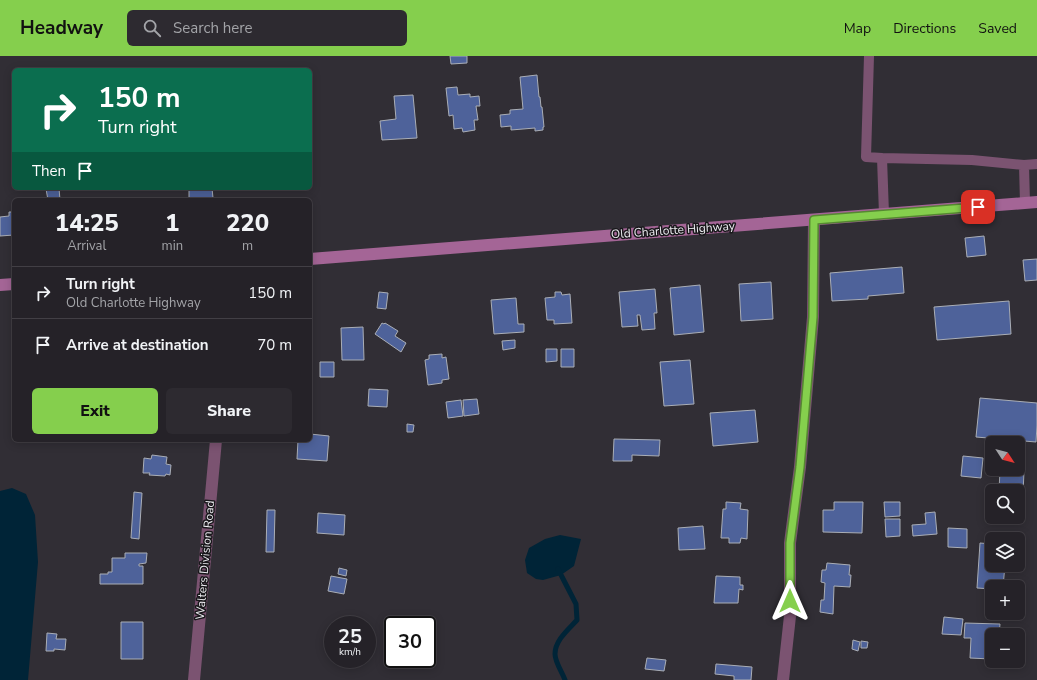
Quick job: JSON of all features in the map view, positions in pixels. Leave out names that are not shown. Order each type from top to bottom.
[{"type":"main road","name":"Old Charlotte Highway","points":[[312,259],[1031,203]]},
{"type":"main road","points":[[0,285],[12,284]]},
{"type":"street","points":[[783,680],[790,616],[790,543],[800,467],[813,317],[814,220]]},
{"type":"street","name":"Walters Division Road","points":[[194,680],[216,442]]},
{"type":"lane","points":[[869,56],[866,157],[972,160],[1024,165],[1037,164]]},
{"type":"lane","points":[[882,158],[884,214]]},
{"type":"lane","points":[[1024,165],[1031,203]]},
{"type":"water","points":[[12,488],[26,494],[35,515],[38,562],[28,680],[0,680],[0,491]]},
{"type":"water","points":[[560,535],[581,539],[574,566],[561,575],[543,580],[536,579],[527,573],[525,560],[529,548],[545,539]]},
{"type":"building","points":[[450,56],[467,56],[467,63],[451,64]]},
{"type":"building","points":[[537,75],[539,97],[542,107],[543,130],[535,131],[535,128],[511,130],[511,126],[501,127],[500,115],[510,114],[510,110],[523,109],[520,77]]},
{"type":"building","points":[[457,87],[458,95],[470,94],[470,97],[479,96],[480,106],[476,106],[478,120],[474,120],[475,130],[463,132],[462,128],[454,129],[453,115],[449,116],[446,88]]},
{"type":"building","points":[[413,95],[417,138],[382,140],[380,121],[396,119],[394,96]]},
{"type":"building","points":[[46,190],[59,190],[60,198],[48,198]]},
{"type":"building","points":[[189,190],[212,190],[213,198],[189,198]]},
{"type":"building","points":[[9,212],[12,212],[12,235],[0,236],[0,217],[9,216]]},
{"type":"building","points":[[984,236],[986,255],[967,257],[965,238]]},
{"type":"building","points":[[1037,259],[1037,280],[1025,281],[1023,260]]},
{"type":"building","points":[[902,267],[904,293],[868,296],[868,299],[832,301],[830,273]]},
{"type":"building","points":[[771,282],[773,319],[741,321],[739,284]]},
{"type":"building","points":[[700,285],[704,332],[674,335],[670,288]]},
{"type":"building","points":[[655,289],[657,313],[654,313],[655,329],[642,330],[640,315],[637,315],[638,326],[622,327],[619,292]]},
{"type":"building","points":[[379,292],[388,293],[386,309],[377,308]]},
{"type":"building","points":[[555,292],[561,292],[562,295],[570,294],[572,323],[554,324],[554,320],[547,320],[545,298],[555,297]]},
{"type":"building","points":[[516,298],[518,324],[524,324],[524,332],[494,334],[491,300]]},
{"type":"building","points":[[1009,301],[1011,334],[937,340],[934,307]]},
{"type":"building","points":[[382,323],[385,323],[398,331],[395,336],[406,343],[401,352],[375,334]]},
{"type":"building","points":[[363,327],[364,360],[342,360],[341,328]]},
{"type":"building","points":[[515,340],[515,348],[503,350],[502,341]]},
{"type":"building","points":[[546,349],[557,349],[557,361],[546,362]]},
{"type":"building","points":[[561,349],[574,349],[574,367],[561,367]]},
{"type":"building","points":[[442,354],[442,358],[446,357],[449,379],[442,380],[442,383],[428,385],[425,360],[429,359],[429,355]]},
{"type":"building","points":[[690,360],[694,404],[664,406],[660,362]]},
{"type":"building","points":[[320,362],[334,362],[334,377],[320,377]]},
{"type":"building","points":[[369,389],[388,390],[387,407],[368,406]]},
{"type":"building","points":[[980,398],[1037,403],[1036,442],[1025,441],[1025,436],[976,437]]},
{"type":"building","points":[[477,399],[479,414],[464,416],[463,400]]},
{"type":"building","points":[[461,400],[463,416],[448,418],[446,402]]},
{"type":"building","points":[[755,410],[758,442],[713,446],[710,413]]},
{"type":"building","points":[[407,424],[414,425],[413,432],[407,432]]},
{"type":"building","points":[[312,434],[329,436],[327,461],[297,459],[298,442],[312,442]]},
{"type":"building","points":[[614,439],[660,440],[659,456],[632,455],[632,461],[613,461]]},
{"type":"building","points":[[152,455],[167,457],[166,464],[171,465],[170,475],[149,475],[150,473],[143,473],[144,458],[151,459]]},
{"type":"building","points":[[963,456],[983,458],[981,478],[961,476]]},
{"type":"building","points":[[1000,476],[1024,476],[1023,484],[999,484]]},
{"type":"building","points":[[134,492],[142,493],[139,539],[131,538]]},
{"type":"building","points":[[726,502],[741,503],[740,509],[748,510],[747,539],[741,538],[740,543],[729,543],[729,538],[721,538],[723,509],[726,509]]},
{"type":"building","points":[[834,502],[863,502],[862,533],[823,532],[823,510],[834,510]]},
{"type":"building","points":[[884,502],[900,502],[900,516],[885,517]]},
{"type":"building","points":[[267,510],[275,510],[274,552],[266,552]]},
{"type":"building","points":[[935,512],[937,534],[913,536],[912,525],[926,524],[925,513]]},
{"type":"building","points":[[318,513],[345,515],[344,535],[317,533]]},
{"type":"building","points":[[885,519],[900,519],[900,536],[886,537]]},
{"type":"building","points":[[703,526],[705,549],[679,550],[678,528]]},
{"type":"building","points":[[948,528],[967,529],[967,548],[948,547]]},
{"type":"building","points":[[980,543],[985,543],[985,572],[1004,572],[1004,580],[985,580],[985,589],[977,588]]},
{"type":"building","points":[[125,553],[147,553],[146,563],[139,564],[139,566],[143,566],[143,584],[100,584],[100,574],[108,574],[108,572],[112,572],[112,558],[125,558]]},
{"type":"building","points":[[827,563],[850,565],[850,587],[834,586],[833,614],[820,612],[821,600],[824,600],[825,583],[821,582],[822,570],[826,570]]},
{"type":"building","points":[[339,568],[347,570],[346,576],[338,574]]},
{"type":"building","points":[[331,576],[347,579],[344,594],[328,591]]},
{"type":"building","points":[[716,576],[740,577],[740,585],[743,585],[743,590],[739,589],[738,603],[714,603]]},
{"type":"building","points":[[944,617],[963,619],[961,635],[942,634]]},
{"type":"building","points":[[121,622],[143,622],[143,659],[121,659]]},
{"type":"building","points":[[965,623],[1000,624],[1000,628],[985,628],[985,659],[970,658],[971,638],[964,638]]},
{"type":"building","points":[[47,633],[57,634],[56,639],[66,639],[65,650],[54,649],[54,651],[46,651]]},
{"type":"building","points":[[853,640],[860,642],[858,651],[852,649]]},
{"type":"building","points":[[861,641],[868,642],[867,648],[861,648]]},
{"type":"building","points":[[647,658],[666,660],[664,671],[645,669]]},
{"type":"building","points":[[716,664],[752,667],[751,680],[734,680],[734,676],[715,674]]},
{"type":"waterway","points":[[558,569],[576,604],[577,620],[560,639],[557,644],[555,654],[556,660],[565,680]]},
{"type":"route","points":[[790,601],[790,543],[800,467],[813,317],[814,220],[978,207]]}]
